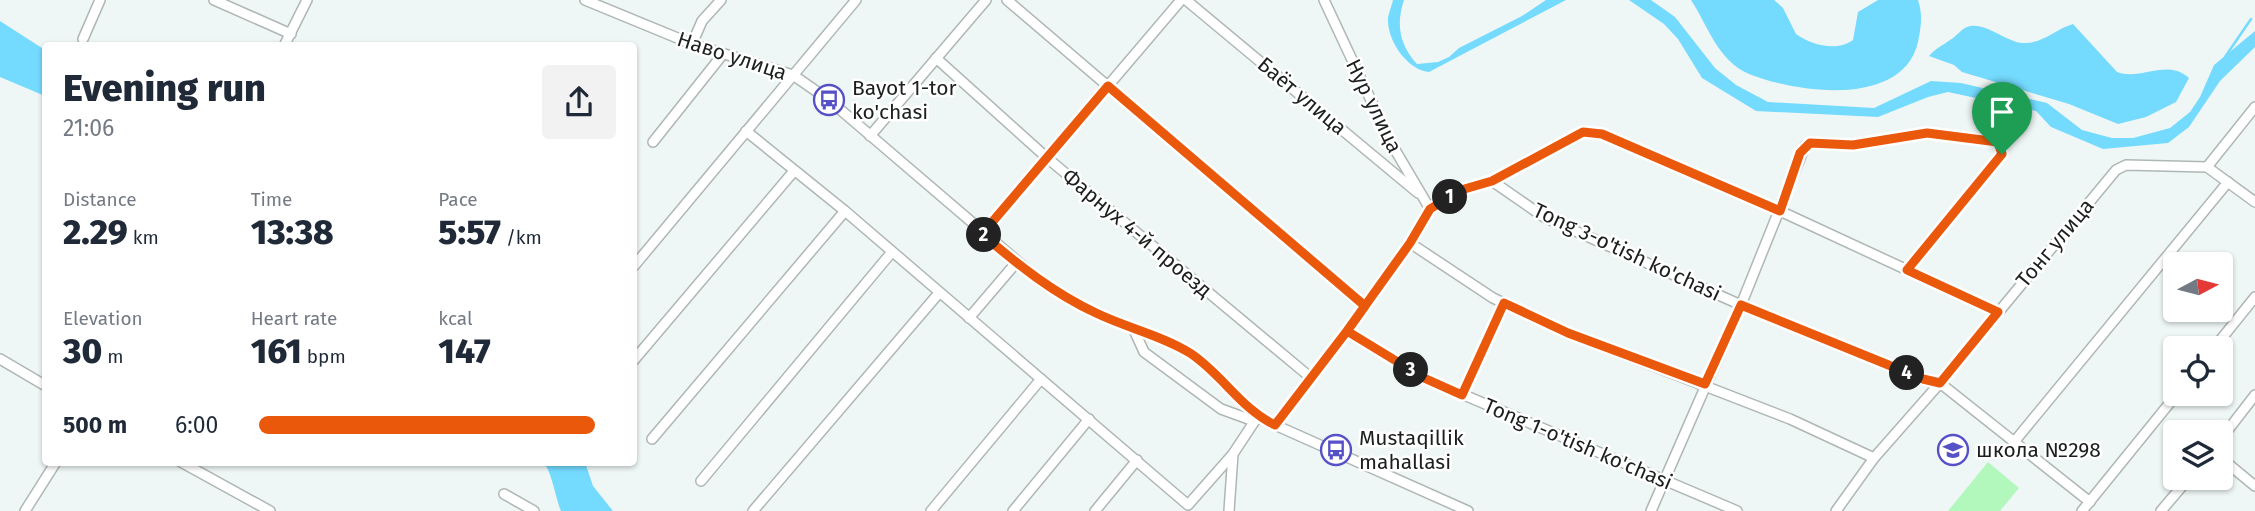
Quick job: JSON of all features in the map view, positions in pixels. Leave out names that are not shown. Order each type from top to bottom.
[{"type":"street","points":[[83,39],[100,0]]},
{"type":"street","points":[[214,0],[291,34]]},
{"type":"street","points":[[286,42],[307,0]]},
{"type":"street","name":"Наво улица","points":[[584,0],[692,44],[793,75],[829,100],[982,234],[1044,284],[1134,330],[1175,344],[1202,361],[1256,419]]},
{"type":"street","points":[[692,44],[702,21],[721,0]]},
{"type":"street","points":[[637,262],[856,0]]},
{"type":"street","points":[[870,136],[986,0]]},
{"type":"street","points":[[1007,0],[1365,306]]},
{"type":"street","points":[[982,234],[1184,0]]},
{"type":"street","name":"Баёт улица","points":[[1184,0],[1418,193]]},
{"type":"street","name":"Нур улица","points":[[1324,0],[1418,193],[1430,209]]},
{"type":"street","points":[[653,142],[723,54]]},
{"type":"street","name":"Фарнух 4-й проезд","points":[[936,58],[1046,157],[1310,377]]},
{"type":"street","points":[[2255,107],[2207,167],[2255,202]]},
{"type":"street","points":[[746,131],[845,211],[891,253],[1137,460],[1185,508],[1233,454],[1256,419]]},
{"type":"street","points":[[1275,425],[1365,306],[1410,243],[1430,209],[1461,190],[1492,181],[1583,132],[1602,134],[1780,211],[1998,312]]},
{"type":"street","points":[[1651,511],[1741,305],[1780,211],[1800,153],[1810,143],[1853,145],[1927,133],[1998,142],[2002,154],[1907,270]]},
{"type":"street","name":"Тонг улица","points":[[1836,511],[1874,458],[1940,383],[2116,170],[2126,165],[2207,167]]},
{"type":"street","points":[[637,356],[794,171]]},
{"type":"street","name":"Tong 3-o'tish ko'chasi","points":[[1492,181],[1544,217],[1741,305],[1923,379],[1940,383],[2090,502]]},
{"type":"street","points":[[2014,442],[2228,182]]},
{"type":"street","points":[[652,439],[845,211]]},
{"type":"street","points":[[1410,243],[1504,303],[1568,333],[1705,384],[1874,458]]},
{"type":"street","points":[[701,481],[891,253]]},
{"type":"street","points":[[969,318],[1016,263]]},
{"type":"street","points":[[753,511],[939,293]]},
{"type":"street","points":[[2224,336],[2255,297]]},
{"type":"street","points":[[1462,395],[1504,303]]},
{"type":"street","points":[[1134,330],[1144,352],[1221,409],[1275,425],[1468,511]]},
{"type":"street","name":"Tong 1-o'tish ko'chasi","points":[[1347,331],[1424,378],[1737,511]]},
{"type":"street","points":[[0,359],[42,384]]},
{"type":"street","points":[[931,511],[1041,379]]},
{"type":"street","points":[[2233,423],[2255,395]]},
{"type":"street","points":[[2082,511],[2167,406]]},
{"type":"street","points":[[1013,511],[1089,419]]},
{"type":"street","points":[[1229,511],[1233,454]]},
{"type":"street","points":[[1095,511],[1137,460]]},
{"type":"street","points":[[25,511],[53,466]]},
{"type":"street","points":[[188,466],[270,511]]},
{"type":"street","points":[[2233,468],[2255,486]]},
{"type":"street","points":[[2161,511],[2179,490]]},
{"type":"street","points":[[504,495],[534,511]]},
{"type":"green space","points":[[1988,462],[2019,488],[2000,511],[1948,511]]},
{"type":"water","points":[[1393,0],[1404,0],[1400,17],[1401,34],[1406,49],[1417,64],[1438,62],[1449,57],[1459,48],[1522,16],[1546,0],[1566,0],[1429,72],[1407,61],[1396,47],[1388,22]]},
{"type":"water","points":[[1629,0],[1651,0],[1675,17],[1715,68],[1736,85],[1768,102],[1874,108],[1931,81],[1961,83],[2047,103],[2082,130],[2112,138],[2133,138],[2170,128],[2190,112],[2214,65],[2255,31],[2255,47],[2220,81],[2189,127],[2168,143],[2103,149],[2051,127],[2036,111],[1948,92],[1878,117],[1756,111],[1702,78],[1678,39],[1664,24]]},
{"type":"water","points":[[1691,0],[1774,0],[1783,8],[1796,34],[1824,46],[1839,46],[1853,40],[1858,12],[1878,0],[1918,0],[1921,26],[1918,42],[1908,63],[1892,78],[1870,86],[1819,90],[1769,81],[1738,68],[1729,61],[1715,42]]},
{"type":"water","points":[[0,21],[42,48],[42,95],[0,77]]},
{"type":"water","points":[[2073,24],[2117,72],[2135,74],[2172,70],[2189,78],[2176,102],[2146,117],[2118,124],[2069,104],[1962,72],[1954,65],[1929,56],[1967,27],[1980,26],[2016,42],[2030,43]]},
{"type":"water","points":[[546,466],[586,466],[593,486],[613,511],[561,511]]},
{"type":"waterway","points":[[2225,57],[2251,19]]},
{"type":"place","name":"Bayot 1-tor ko'chasi","points":[[829,100]]},
{"type":"place","name":"Mustaqillik mahallasi","points":[[1336,450]]},
{"type":"place","name":"школа №298","points":[[1953,450]]},
{"type":"route","points":[[2002,154],[1907,270],[1998,312],[1940,383],[1923,379],[1741,305],[1705,384],[1568,333],[1504,303],[1462,395],[1424,378],[1347,331],[1365,306],[1108,86],[982,234],[1044,284],[1094,312],[1175,344],[1202,361],[1257,417],[1275,425],[1347,331],[1410,243],[1430,209],[1461,190],[1492,181],[1583,132],[1602,134],[1780,211],[1800,153],[1810,143],[1853,145],[1906,134],[1927,133],[1998,142],[2002,147],[2002,154]]}]
